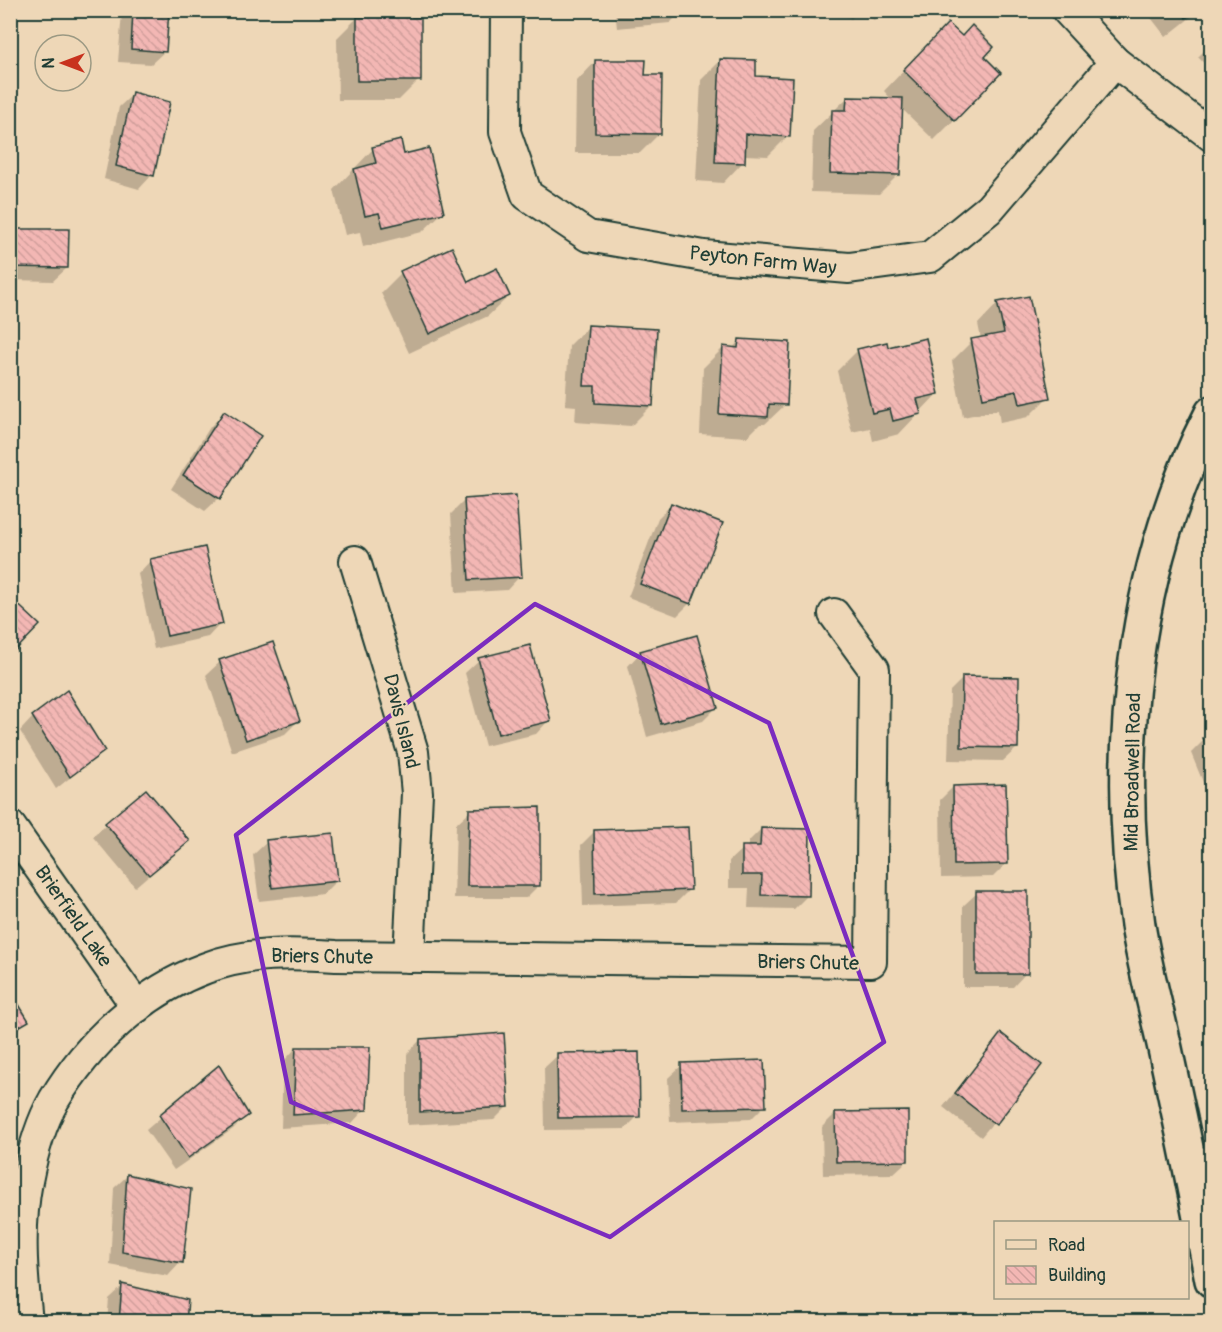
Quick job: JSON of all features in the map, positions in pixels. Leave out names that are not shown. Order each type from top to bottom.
[{"type":"street","name":"Peyton Farm Way","points":[[506,10],[505,132],[527,195],[588,236],[704,255],[837,267],[849,268],[930,257],[989,209],[1115,62]]},
{"type":"street","points":[[1067,10],[1115,62],[1212,136]]},
{"type":"street","name":"Mid Broadwell Road","points":[[1212,413],[1166,523],[1148,588],[1134,680],[1128,777],[1130,854],[1139,926],[1201,1163],[1212,1280]]},
{"type":"street","name":"Davis Island","points":[[355,561],[413,752],[417,793],[409,957]]},
{"type":"street","name":"Briers Chute","points":[[27,1322],[21,1264],[22,1222],[27,1181],[38,1140],[53,1101],[77,1067],[105,1035],[136,1007],[169,983],[207,967],[248,957],[289,953],[409,957],[871,962],[873,669],[834,614]]},
{"type":"street","name":"Brierfield Lake","points":[[10,826],[136,1007]]},
{"type":"highlighted area","points":[[535,604],[769,723],[884,1042],[610,1237],[291,1102],[236,835]]},
{"type":"building","points":[[133,10],[169,10],[166,52],[131,49]]},
{"type":"building","points":[[1181,10],[1196,10],[1186,18]]},
{"type":"building","points":[[357,17],[421,17],[421,81],[357,81]]},
{"type":"building","points":[[948,23],[962,36],[972,25],[994,47],[985,57],[1001,73],[955,121],[903,70]]},
{"type":"building","points":[[720,59],[756,60],[756,76],[793,78],[790,137],[746,134],[745,163],[715,162]]},
{"type":"building","points":[[595,60],[646,60],[645,75],[662,75],[661,134],[595,133]]},
{"type":"building","points":[[132,92],[170,102],[154,176],[116,166]]},
{"type":"building","points":[[847,97],[903,98],[900,175],[830,173],[832,110],[846,110]]},
{"type":"building","points":[[401,140],[404,154],[429,148],[444,213],[383,227],[379,213],[365,216],[354,169],[376,163],[372,147]]},
{"type":"building","points":[[10,229],[69,229],[68,268],[10,267]]},
{"type":"building","points":[[452,247],[468,282],[497,268],[510,296],[429,334],[400,271]]},
{"type":"building","points":[[1029,296],[1050,398],[1020,404],[1017,391],[983,398],[971,339],[1004,333],[997,302]]},
{"type":"building","points":[[588,325],[657,329],[653,406],[595,403],[595,386],[584,386]]},
{"type":"building","points":[[926,338],[939,394],[917,399],[921,414],[893,421],[890,409],[872,413],[857,349],[887,342],[888,347]]},
{"type":"building","points":[[739,339],[790,342],[787,405],[769,404],[768,417],[719,414],[723,346],[738,348]]},
{"type":"building","points":[[224,411],[261,436],[220,499],[183,475]]},
{"type":"building","points":[[516,495],[522,577],[469,580],[464,499]]},
{"type":"building","points":[[671,503],[723,523],[691,604],[640,584]]},
{"type":"building","points":[[205,547],[223,624],[167,636],[150,559]]},
{"type":"building","points":[[10,597],[40,625],[10,656]]},
{"type":"building","points":[[697,635],[718,708],[661,724],[640,651]]},
{"type":"building","points":[[273,642],[300,721],[246,740],[219,660]]},
{"type":"building","points":[[530,645],[551,721],[498,734],[478,658]]},
{"type":"building","points":[[962,676],[1019,677],[1018,748],[961,747]]},
{"type":"building","points":[[67,690],[105,751],[70,777],[32,716]]},
{"type":"building","points":[[1212,736],[1212,758],[1203,738]]},
{"type":"building","points":[[1006,784],[1008,864],[954,865],[953,786]]},
{"type":"building","points":[[146,789],[190,841],[149,875],[105,823]]},
{"type":"building","points":[[540,807],[540,886],[467,886],[469,809]]},
{"type":"building","points":[[688,827],[691,890],[595,894],[594,830]]},
{"type":"building","points":[[761,828],[810,829],[809,896],[761,895],[762,875],[742,875],[742,846],[760,846]]},
{"type":"building","points":[[333,833],[338,881],[272,888],[266,840]]},
{"type":"building","points":[[976,891],[1028,891],[1028,974],[976,974]]},
{"type":"building","points":[[10,990],[29,1021],[10,1032]]},
{"type":"building","points":[[504,1033],[509,1107],[420,1112],[420,1039]]},
{"type":"building","points":[[1001,1033],[1042,1065],[996,1125],[955,1093]]},
{"type":"building","points":[[296,1047],[370,1047],[367,1110],[293,1115]]},
{"type":"building","points":[[639,1052],[640,1117],[558,1118],[557,1053]]},
{"type":"building","points":[[764,1060],[766,1107],[682,1109],[681,1063]]},
{"type":"building","points":[[219,1065],[249,1115],[188,1158],[159,1115]]},
{"type":"building","points":[[908,1111],[908,1161],[836,1162],[835,1112]]},
{"type":"building","points":[[127,1174],[191,1189],[183,1263],[122,1252]]},
{"type":"building","points":[[122,1284],[188,1300],[186,1322],[119,1322]]}]
